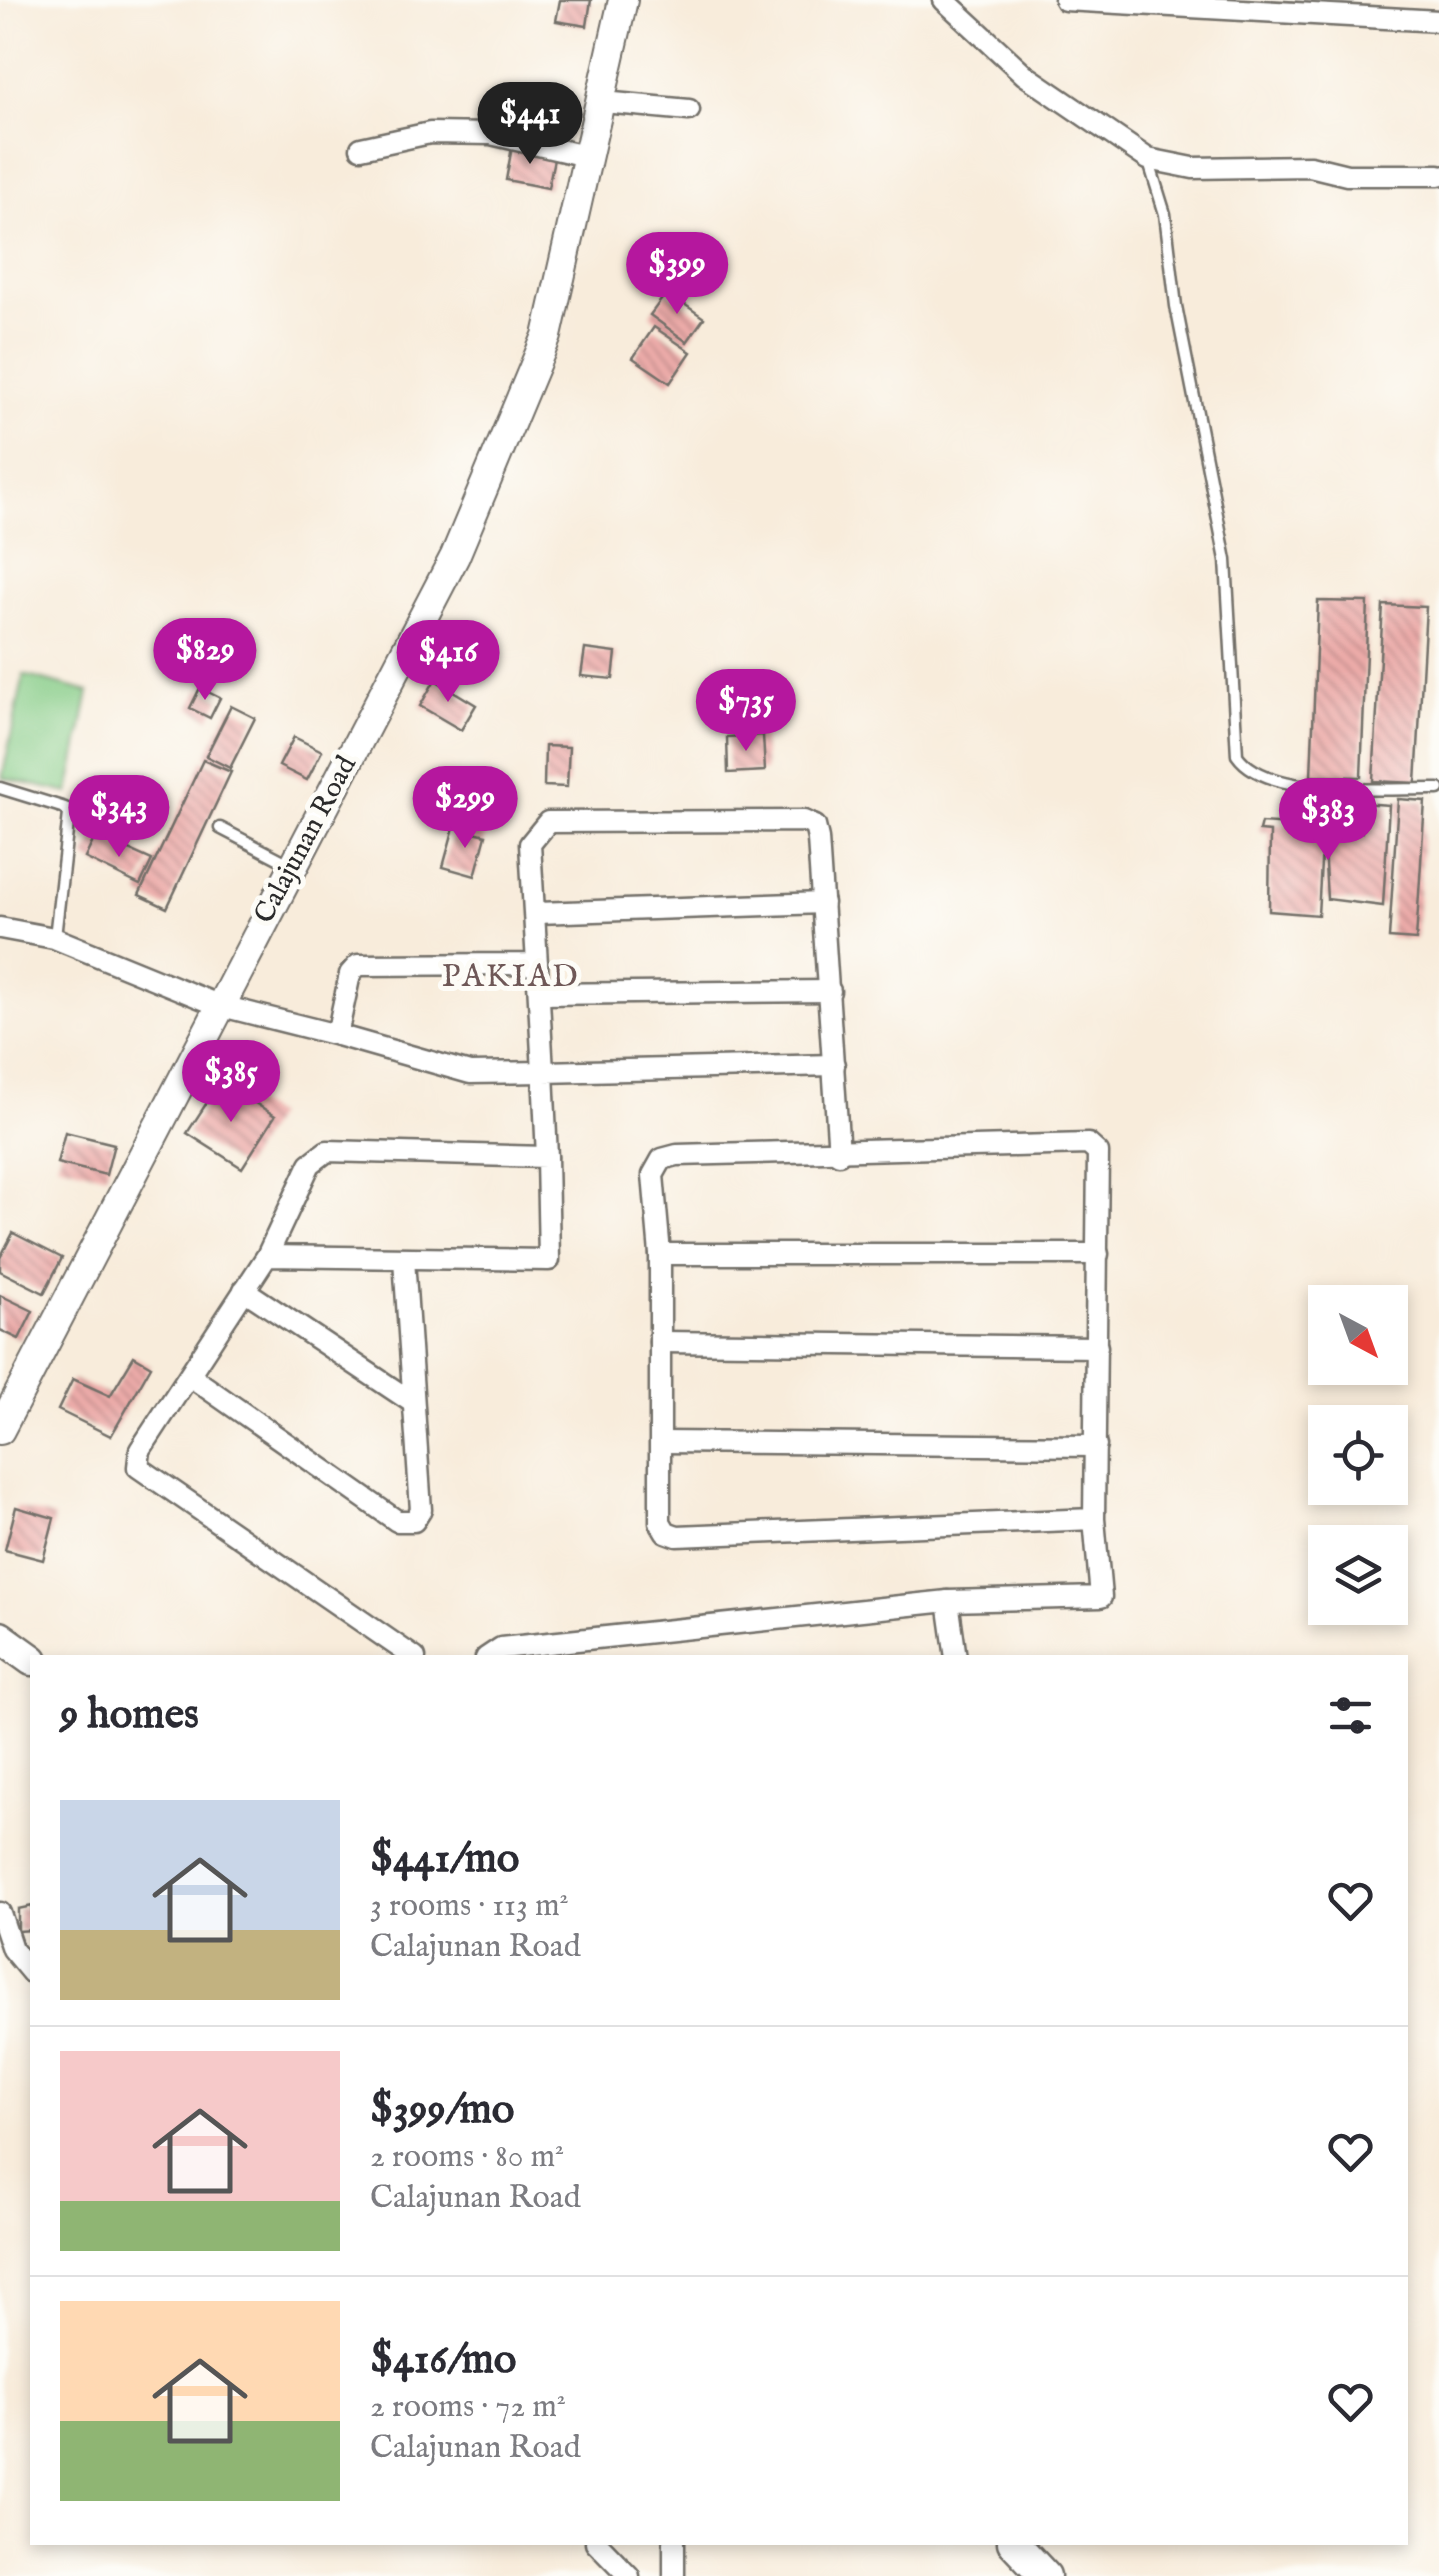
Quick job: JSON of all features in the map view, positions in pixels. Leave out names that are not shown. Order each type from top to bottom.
[{"type":"main road","name":"Calajunan Road","points":[[0,1430],[463,537],[547,336],[623,0]]},
{"type":"main road","points":[[0,1637],[30,1659]]},
{"type":"main road","points":[[1016,2545],[1045,2576]]},
{"type":"street","points":[[944,0],[1025,74],[1148,158],[1193,168],[1310,166],[1348,175],[1439,175]]},
{"type":"street","points":[[1065,0],[1439,22]]},
{"type":"street","points":[[603,102],[689,110]]},
{"type":"street","points":[[361,148],[430,133],[491,134],[590,158]]},
{"type":"street","points":[[268,1256],[549,1260],[537,913],[530,844],[548,822],[804,821],[815,826],[839,1154]]},
{"type":"street","points":[[537,913],[823,903]]},
{"type":"street","points":[[0,928],[54,938],[218,1005],[337,1034],[470,1073],[834,1065]]},
{"type":"street","points":[[337,1034],[350,974],[358,965],[537,964]]},
{"type":"street","points":[[540,994],[830,991]]},
{"type":"street","points":[[490,1655],[501,1648],[948,1602],[1102,1597],[1094,1519],[1098,1152],[1088,1144],[677,1156],[662,1160],[654,1176],[660,1254],[660,1522],[666,1532],[678,1536],[1094,1519]]},
{"type":"street","points":[[410,1655],[138,1467],[150,1431],[268,1256],[300,1194],[310,1164],[327,1151],[547,1157]]},
{"type":"street","points":[[660,1254],[1098,1254]]},
{"type":"street","points":[[190,1376],[398,1521],[414,1521],[420,1510],[404,1259]]},
{"type":"street","points":[[244,1290],[412,1402]]},
{"type":"street","points":[[660,1342],[1097,1347]]},
{"type":"street","points":[[661,1442],[1096,1446]]},
{"type":"street","points":[[948,1602],[956,1655]]},
{"type":"street","points":[[0,1913],[12,1949],[30,1971]]},
{"type":"street","points":[[599,2545],[629,2576]]},
{"type":"street","points":[[674,2545],[674,2576]]},
{"type":"lane","points":[[1148,158],[1165,214],[1176,306],[1226,560],[1237,755],[1244,766],[1266,779],[1320,787],[1439,789]]},
{"type":"lane","points":[[0,788],[65,808],[70,814],[54,938]]},
{"type":"lane","points":[[220,828],[294,867]]},
{"type":"green space","points":[[24,675],[89,692],[69,793],[2,778]]},
{"type":"building","points":[[560,0],[591,0],[587,26],[556,21]]},
{"type":"building","points":[[512,147],[555,154],[548,188],[506,180]]},
{"type":"building","points":[[667,292],[704,318],[687,342],[650,315]]},
{"type":"building","points":[[654,327],[691,352],[670,383],[633,358]]},
{"type":"building","points":[[1318,601],[1368,602],[1361,777],[1311,776]]},
{"type":"building","points":[[1383,605],[1426,607],[1416,783],[1373,781]]},
{"type":"building","points":[[585,649],[616,653],[613,679],[581,676]]},
{"type":"building","points":[[435,680],[476,705],[461,730],[420,706]]},
{"type":"building","points":[[200,688],[220,698],[210,718],[190,708]]},
{"type":"building","points":[[231,706],[255,718],[230,768],[206,756]]},
{"type":"building","points":[[763,735],[765,771],[728,773],[727,737]]},
{"type":"building","points":[[294,737],[322,751],[307,780],[279,766]]},
{"type":"building","points":[[545,746],[569,747],[567,787],[544,786]]},
{"type":"building","points":[[203,760],[231,772],[167,908],[139,895]]},
{"type":"building","points":[[1398,799],[1425,801],[1416,940],[1389,938]]},
{"type":"building","points":[[1361,803],[1389,805],[1383,906],[1327,899],[1323,827],[1362,832]]},
{"type":"building","points":[[110,804],[138,812],[132,838],[103,831]]},
{"type":"building","points":[[1261,823],[1323,827],[1318,915],[1269,911],[1270,832],[1259,831]]},
{"type":"building","points":[[454,827],[486,835],[475,876],[443,867]]},
{"type":"building","points":[[96,835],[152,860],[140,885],[85,858]]},
{"type":"building","points":[[221,1081],[275,1116],[242,1168],[187,1133]]},
{"type":"building","points":[[65,1132],[114,1144],[106,1175],[57,1163]]},
{"type":"building","points":[[13,1233],[62,1258],[44,1293],[0,1271],[0,1258]]},
{"type":"building","points":[[0,1295],[33,1311],[19,1339],[0,1330]]},
{"type":"building","points":[[134,1356],[151,1366],[111,1436],[58,1410],[73,1379],[110,1396]]},
{"type":"building","points":[[16,1507],[54,1518],[43,1560],[5,1550]]},
{"type":"building","points":[[30,1906],[30,1930],[18,1931],[18,1909]]},
{"type":"district","name":"PAKIAD","points":[[511,977]]}]
